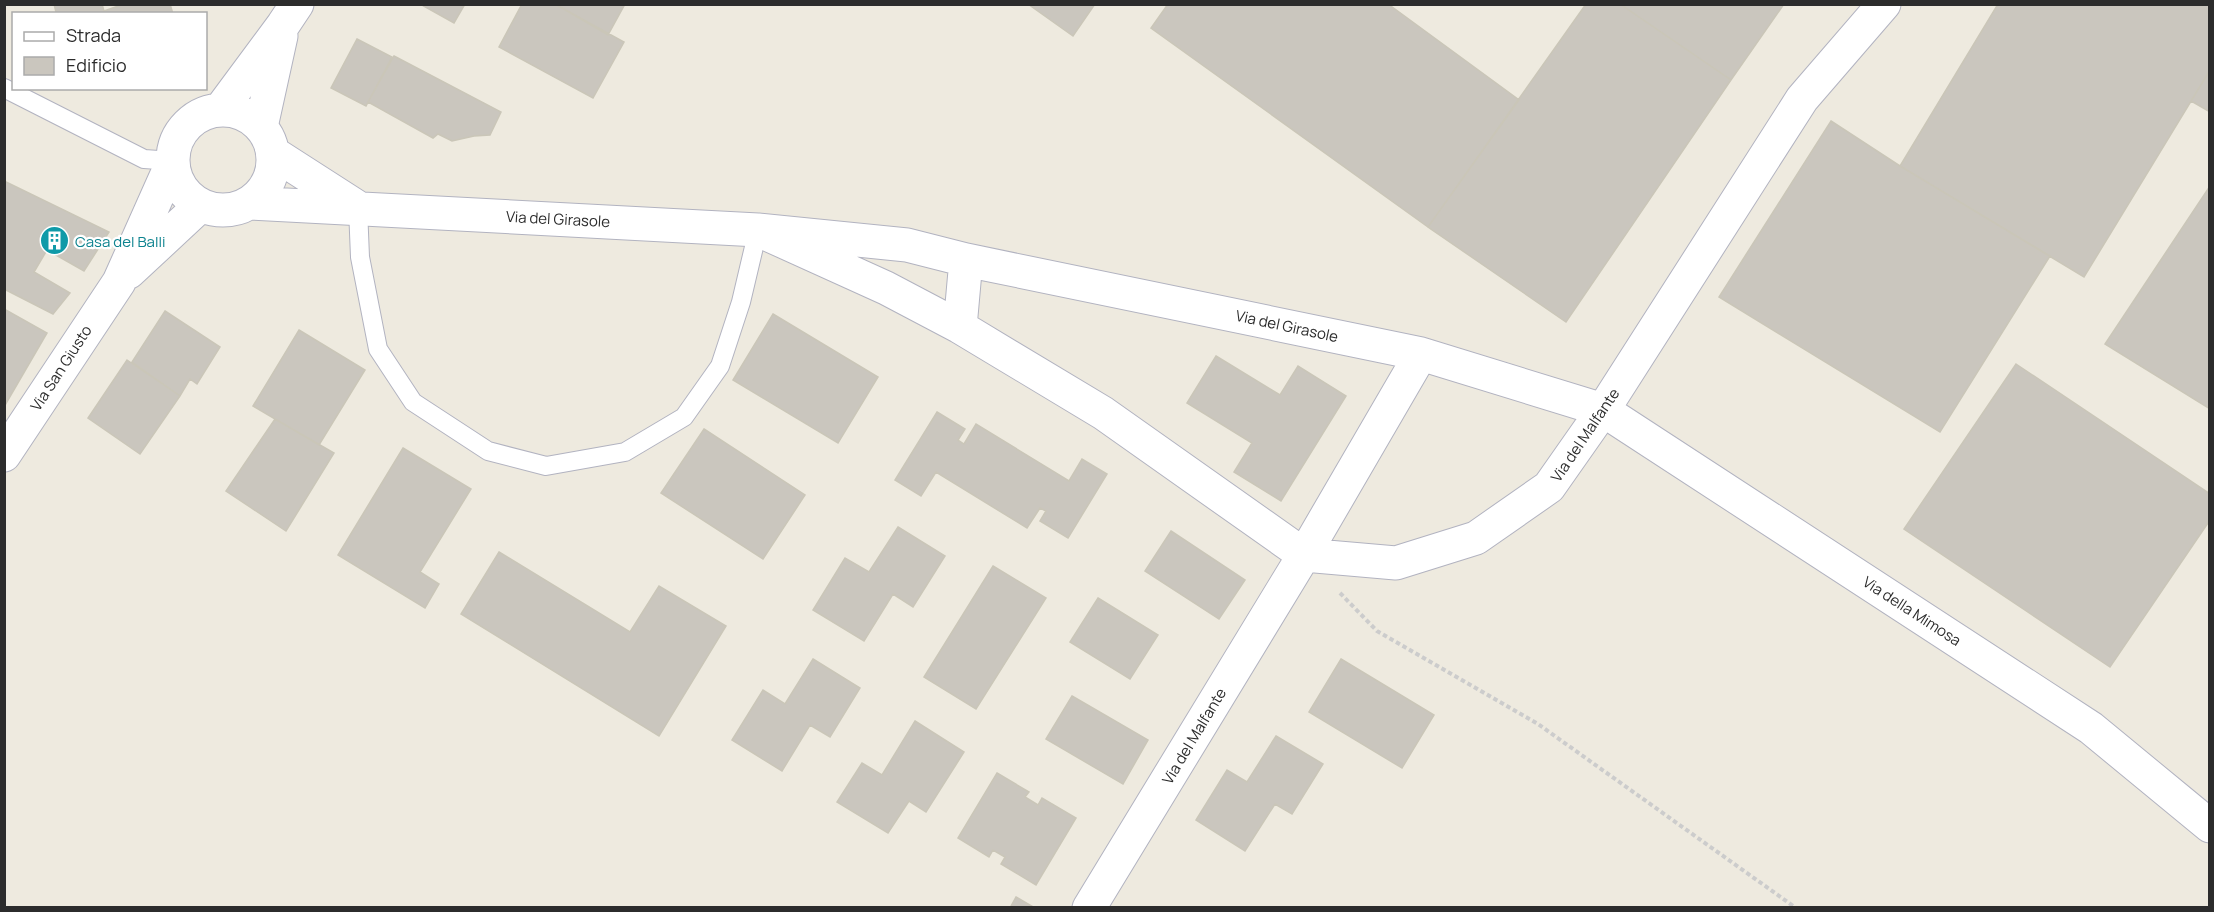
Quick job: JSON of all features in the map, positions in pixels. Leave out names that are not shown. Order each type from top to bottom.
[{"type":"street","name":"Via del Malfante","points":[[1089,908],[1304,555],[1396,563],[1476,538],[1549,487],[1603,410],[1802,99],[1884,4]]},
{"type":"street","points":[[220,111],[290,15]]},
{"type":"street","points":[[267,140],[240,113],[220,111],[203,115],[186,127],[177,141],[173,161],[180,186],[201,205],[225,210],[250,203],[263,191],[270,179],[273,162],[267,140],[290,15]]},
{"type":"street","name":"Via del Girasole","points":[[267,140],[358,208]]},
{"type":"street","name":"Via San Giusto","points":[[4,455],[119,282],[173,161]]},
{"type":"street","name":"Via del Girasole","points":[[250,203],[758,230],[907,245],[966,260],[1421,354],[1603,410]]},
{"type":"street","name":"Via San Giusto","points":[[119,282],[201,205]]},
{"type":"street","name":"Via del Girasole","points":[[758,230],[886,288],[960,327],[1103,413],[1304,555]]},
{"type":"street","points":[[960,327],[966,260]]},
{"type":"street","points":[[1304,555],[1421,354]]},
{"type":"street","name":"Via della Mimosa","points":[[1603,410],[2091,728],[2210,826]]},
{"type":"lane","points":[[4,88],[144,159],[173,161]]},
{"type":"lane","points":[[358,208],[360,256],[378,350],[413,402],[488,451],[546,466],[625,452],[684,417],[720,366],[741,302],[758,230]]},
{"type":"path","points":[[1304,555],[1377,631],[1538,724],[1796,908]]},
{"type":"building","points":[[54,4],[102,4],[104,11],[124,4],[170,4],[172,12],[56,12]]},
{"type":"building","points":[[420,4],[465,4],[454,23]]},
{"type":"building","points":[[522,4],[555,4],[624,42],[593,98],[499,47]]},
{"type":"building","points":[[555,4],[625,4],[608,35]]},
{"type":"building","points":[[1028,4],[1095,4],[1073,36]]},
{"type":"building","points":[[1168,4],[1388,4],[1519,100],[1428,227],[1151,28]]},
{"type":"building","points":[[1586,4],[1620,4],[1731,80],[1566,322],[1428,227]]},
{"type":"building","points":[[1620,4],[1784,4],[1731,80]]},
{"type":"building","points":[[1998,4],[2210,4],[2210,70],[2084,277],[1900,166]]},
{"type":"building","points":[[357,39],[392,57],[366,106],[331,88]]},
{"type":"building","points":[[394,56],[501,112],[490,135],[452,141],[438,134],[433,138],[368,102]]},
{"type":"building","points":[[2210,70],[2210,112],[2191,101]]},
{"type":"building","points":[[1831,121],[1900,166],[2050,256],[1940,432],[1719,297]]},
{"type":"building","name":"Casa del Balli","points":[[4,181],[109,232],[84,271],[47,250],[34,272],[70,293],[53,314],[4,289]]},
{"type":"building","points":[[2210,186],[2210,409],[2105,344]]},
{"type":"building","points":[[4,309],[47,333],[4,407]]},
{"type":"building","points":[[165,311],[220,347],[197,384],[190,379],[180,396],[132,362]]},
{"type":"building","points":[[773,314],[878,377],[838,443],[733,380]]},
{"type":"building","points":[[299,330],[365,370],[319,445],[253,406]]},
{"type":"building","points":[[1216,356],[1280,395],[1298,366],[1346,396],[1281,501],[1234,472],[1252,443],[1187,403]]},
{"type":"building","points":[[127,360],[180,396],[140,454],[88,418]]},
{"type":"building","points":[[2016,364],[2210,494],[2210,520],[2110,667],[1904,529]]},
{"type":"building","points":[[937,412],[965,429],[958,440],[964,444],[976,424],[1069,481],[1082,459],[1107,474],[1068,538],[1040,521],[1046,511],[1040,508],[1027,528],[936,472],[921,496],[895,480]]},
{"type":"building","points":[[275,419],[334,453],[286,531],[226,491]]},
{"type":"building","points":[[704,429],[805,495],[763,559],[661,493]]},
{"type":"building","points":[[403,448],[471,489],[420,572],[439,584],[425,608],[338,555]]},
{"type":"building","points":[[898,527],[945,556],[913,607],[893,594],[864,641],[813,610],[845,558],[869,572]]},
{"type":"building","points":[[1171,531],[1245,580],[1219,619],[1145,571]]},
{"type":"building","points":[[499,552],[630,632],[659,586],[726,626],[659,736],[461,614]]},
{"type":"building","points":[[993,566],[1046,598],[976,709],[924,677]]},
{"type":"building","points":[[1098,598],[1158,635],[1130,679],[1070,642]]},
{"type":"building","points":[[813,659],[860,688],[830,737],[810,725],[782,771],[732,740],[763,690],[785,704]]},
{"type":"building","points":[[1341,659],[1434,715],[1402,768],[1309,712]]},
{"type":"building","points":[[1072,696],[1148,740],[1123,784],[1046,739]]},
{"type":"building","points":[[915,721],[964,752],[926,812],[909,801],[888,833],[837,802],[862,763],[882,775]]},
{"type":"building","points":[[1276,736],[1323,764],[1292,814],[1275,804],[1245,851],[1196,820],[1227,770],[1247,782]]},
{"type":"building","points":[[997,773],[1029,792],[1025,797],[1038,805],[1042,798],[1076,818],[1036,885],[1001,864],[1005,857],[993,850],[989,857],[958,838]]},
{"type":"building","points":[[1016,897],[1035,908],[1010,908]]},
{"type":"place","name":"Casa del Balli","points":[[54,241]]}]
